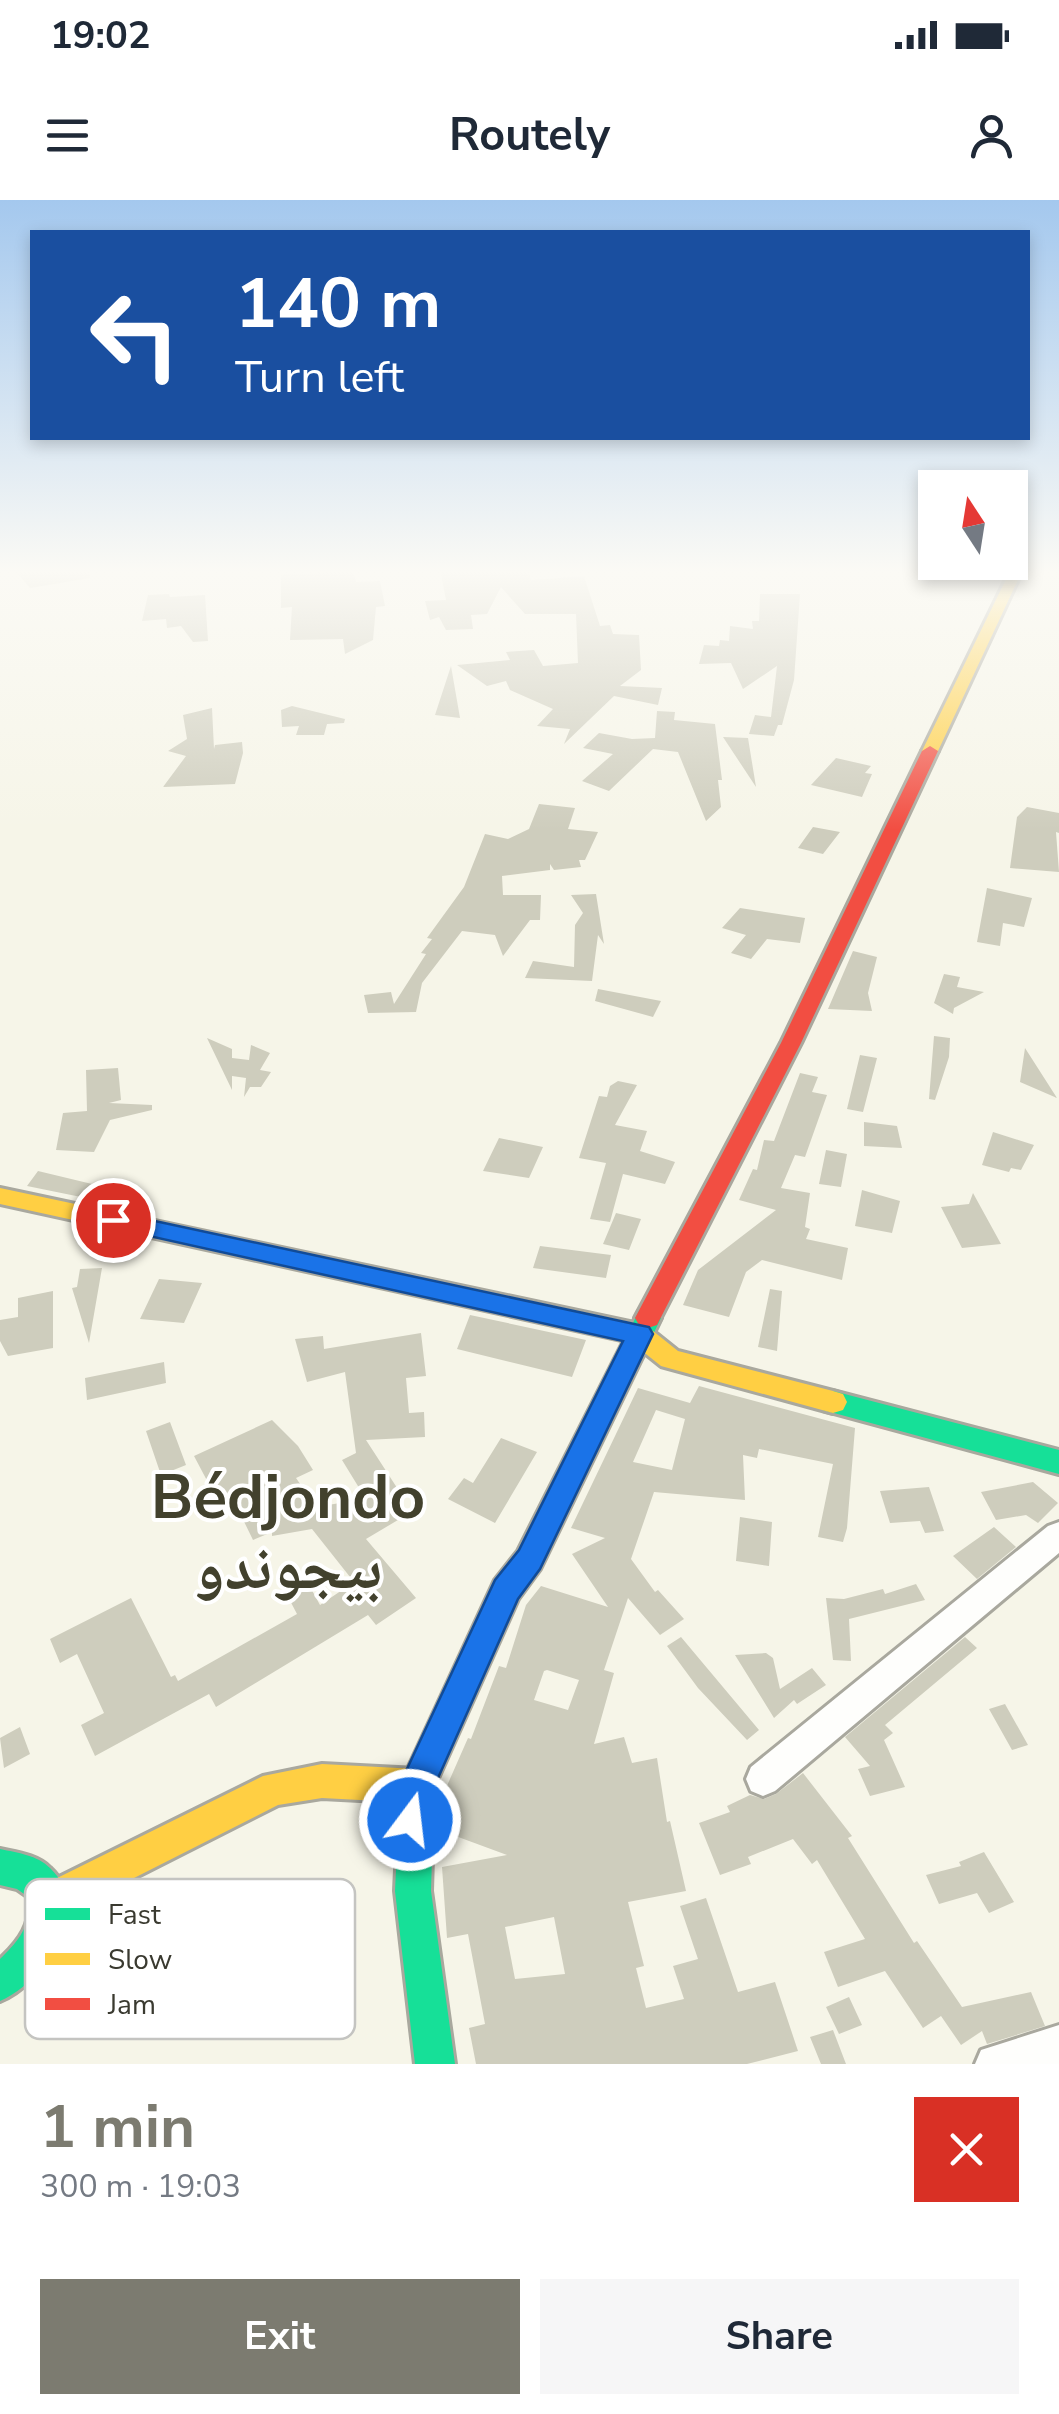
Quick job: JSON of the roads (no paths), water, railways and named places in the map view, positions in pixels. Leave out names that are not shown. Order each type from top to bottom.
[{"type":"street","points":[[435,2064],[408,1863],[410,1820],[417,1786],[506,1590],[530,1560],[639,1334],[790,1043],[975,656]]},
{"type":"street","points":[[0,1196],[639,1334],[670,1359],[1059,1462]]},
{"type":"street","points":[[763,1780],[1059,1535]]},
{"type":"street","points":[[92,1879],[275,1788],[322,1781],[417,1786]]},
{"type":"street","points":[[0,1867],[23,1870],[36,1879]]},
{"type":"street","points":[[0,1982],[25,1963]]},
{"type":"street","points":[[995,2064],[1059,2045]]},
{"type":"district","name":"Bédjondo بيجوندو","points":[[288,1532]]}]
